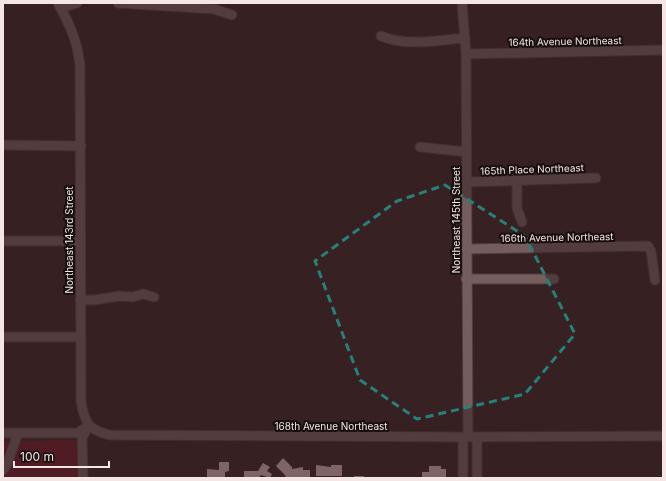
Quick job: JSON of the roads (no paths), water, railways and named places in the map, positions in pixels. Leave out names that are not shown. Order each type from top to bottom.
[{"type":"street","points":[[59,6],[77,3]]},
{"type":"street","points":[[118,3],[214,9],[232,15]]},
{"type":"street","name":"Northeast 145th Street","points":[[462,3],[466,54],[466,279],[469,437],[477,478]]},
{"type":"street","name":"Northeast 143rd Street","points":[[59,6],[71,27],[78,45],[80,65],[81,402],[84,417],[89,426]]},
{"type":"street","points":[[381,36],[388,39],[424,42],[465,38]]},
{"type":"street","name":"164th Avenue Northeast","points":[[466,54],[663,50]]},
{"type":"street","points":[[3,145],[80,146]]},
{"type":"street","points":[[420,147],[467,152]]},
{"type":"street","name":"165th Place Northeast","points":[[467,182],[596,178]]},
{"type":"street","points":[[517,181],[517,208],[522,222]]},
{"type":"street","points":[[3,241],[80,241]]},
{"type":"street","name":"166th Avenue Northeast","points":[[466,250],[648,246],[651,250],[655,280]]},
{"type":"street","points":[[466,279],[554,279]]},
{"type":"street","points":[[80,300],[94,300],[120,296],[133,297],[143,294],[154,297]]},
{"type":"street","points":[[3,337],[81,337]]},
{"type":"street","points":[[3,434],[77,433],[89,426]]},
{"type":"street","points":[[83,478],[82,438],[89,426]]},
{"type":"street","name":"168th Avenue Northeast","points":[[89,426],[96,432],[110,435],[469,437],[663,436]]},
{"type":"street","points":[[3,470],[8,462],[18,433]]},
{"type":"street","points":[[463,478],[469,437]]}]
